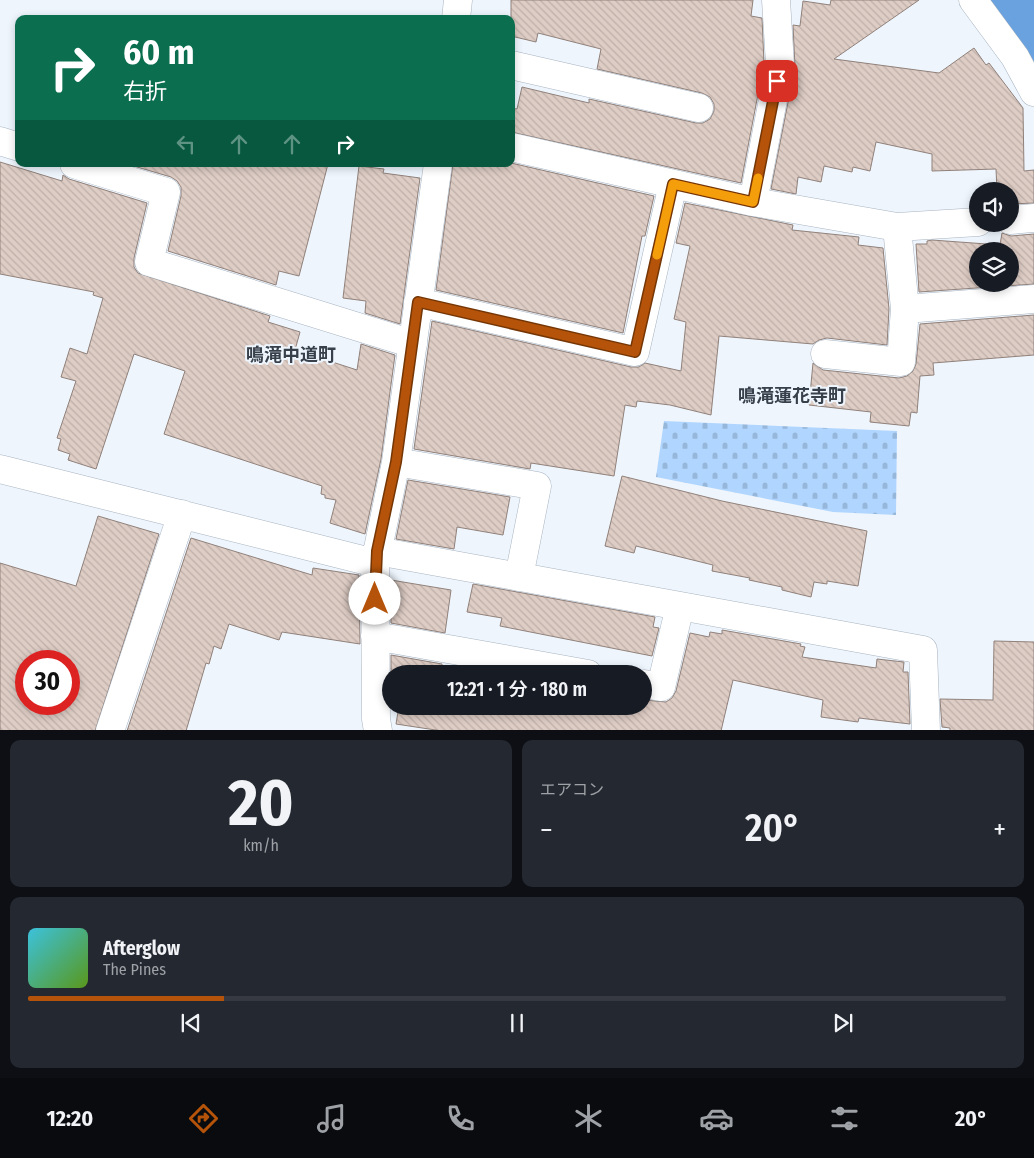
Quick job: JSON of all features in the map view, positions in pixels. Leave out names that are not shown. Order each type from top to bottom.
[{"type":"street","points":[[456,15],[458,0]]},
{"type":"street","points":[[753,202],[780,64],[776,0]]},
{"type":"street","points":[[973,0],[1014,57],[1034,92]]},
{"type":"street","points":[[515,66],[699,108]]},
{"type":"street","points":[[0,141],[15,146]]},
{"type":"street","points":[[515,148],[753,202],[898,227],[969,223]]},
{"type":"street","points":[[84,167],[166,192],[148,262],[413,344]]},
{"type":"street","points":[[378,730],[375,636],[376,557],[396,462],[438,167]]},
{"type":"street","points":[[418,302],[635,352],[673,184]]},
{"type":"street","points":[[1019,219],[1034,218]]},
{"type":"street","points":[[826,354],[901,362],[905,309],[898,227]]},
{"type":"street","points":[[905,309],[1034,299]]},
{"type":"street","points":[[396,462],[537,486],[519,577]]},
{"type":"street","points":[[0,469],[182,514],[376,557],[519,577],[923,650],[926,730]]},
{"type":"street","points":[[110,730],[182,514]]},
{"type":"street","points":[[652,685],[661,687],[680,606]]},
{"type":"street","points":[[375,636],[538,665]]},
{"type":"green space","points":[[664,421],[897,431],[896,515],[833,512],[656,477]]},
{"type":"building","points":[[511,0],[753,0],[751,16],[762,18],[764,63],[741,183],[515,133],[515,109],[517,109],[522,87],[589,103],[589,99],[696,123],[703,123],[710,119],[714,111],[714,104],[710,97],[702,93],[597,69],[601,49],[538,33],[536,42],[515,37],[515,15],[511,15]]},
{"type":"building","points":[[831,0],[919,0],[834,59],[939,73],[974,48],[986,65],[989,63],[1023,108],[1024,171],[1034,170],[1034,203],[1019,204],[1019,182],[997,182],[996,169],[932,171],[932,154],[876,142],[870,171],[853,167],[852,172],[824,166],[821,182],[798,177],[796,194],[771,189],[795,67],[793,25],[800,26],[803,1],[830,5]]},
{"type":"building","points":[[0,162],[62,181],[63,175],[69,179],[147,203],[134,258],[134,267],[138,273],[270,316],[268,322],[300,332],[295,350],[357,370],[361,344],[395,355],[381,459],[365,534],[330,523],[336,500],[325,498],[325,495],[321,494],[322,486],[164,434],[185,371],[134,354],[96,469],[68,460],[70,454],[58,450],[61,439],[57,438],[76,381],[61,377],[70,348],[87,354],[103,298],[93,295],[94,292],[0,274]]},
{"type":"building","points":[[515,164],[654,196],[645,236],[642,236],[623,333],[436,290],[453,167],[515,167]]},
{"type":"building","points":[[137,167],[327,167],[299,276],[279,271],[276,285],[168,251],[181,196],[181,187],[171,177]]},
{"type":"building","points":[[359,167],[384,169],[383,173],[420,178],[400,324],[365,313],[366,301],[343,298]]},
{"type":"building","points":[[685,203],[793,225],[792,230],[859,237],[858,245],[883,248],[889,309],[887,345],[827,338],[813,344],[719,336],[711,415],[670,405],[637,401],[636,407],[625,405],[614,476],[531,463],[530,469],[414,449],[432,321],[631,367],[639,367],[645,363],[681,371],[686,322],[674,319],[690,246],[676,243]]},
{"type":"building","points":[[1002,233],[1011,236],[1034,234],[1034,284],[1019,285],[1019,242],[1000,242]]},
{"type":"building","points":[[927,241],[969,243],[969,289],[919,292],[916,244],[927,244]]},
{"type":"building","points":[[1034,315],[1034,355],[933,363],[934,375],[920,376],[917,413],[911,412],[909,426],[870,422],[871,412],[809,405],[813,363],[823,370],[899,378],[907,376],[913,371],[916,364],[920,324]]},
{"type":"building","points":[[622,476],[722,501],[867,531],[858,586],[827,581],[827,584],[814,582],[811,597],[782,590],[782,587],[749,580],[750,578],[712,571],[713,565],[636,546],[634,553],[605,546]]},
{"type":"building","points":[[408,480],[510,497],[503,535],[457,527],[454,549],[396,539]]},
{"type":"building","points":[[98,516],[159,534],[95,730],[0,730],[0,563],[76,586]]},
{"type":"building","points":[[191,538],[312,575],[313,568],[359,575],[360,644],[282,632],[279,640],[229,624],[221,649],[214,646],[209,664],[206,663],[186,730],[127,730]]},
{"type":"building","points":[[391,580],[451,590],[445,633],[391,623]]},
{"type":"building","points":[[473,584],[655,617],[653,627],[659,628],[652,656],[500,626],[502,618],[467,612]]},
{"type":"building","points":[[722,630],[801,644],[800,646],[805,647],[802,657],[876,668],[877,659],[904,662],[903,672],[908,672],[910,724],[859,718],[858,722],[821,717],[823,700],[733,680],[721,730],[435,730],[396,724],[398,715],[652,715],[652,701],[666,702],[672,698],[676,691],[690,633],[709,637],[710,632],[722,634]]},
{"type":"building","points":[[994,641],[1034,642],[1034,730],[950,730],[950,728],[942,727],[940,699],[993,700]]},
{"type":"building","points":[[391,655],[442,664],[442,665],[391,665]]},
{"type":"waterway","points":[[1003,0],[1034,45]]},
{"type":"slow traffic","points":[[657,255],[673,184],[753,202],[758,178]]},
{"type":"district","name":"鳴滝中道町","points":[[291,355]]},
{"type":"district","name":"鳴滝蓮花寺町","points":[[792,396]]},
{"type":"route","points":[[375,599],[375,563],[396,462],[418,302],[635,352],[673,184],[753,202],[777,81]]}]
